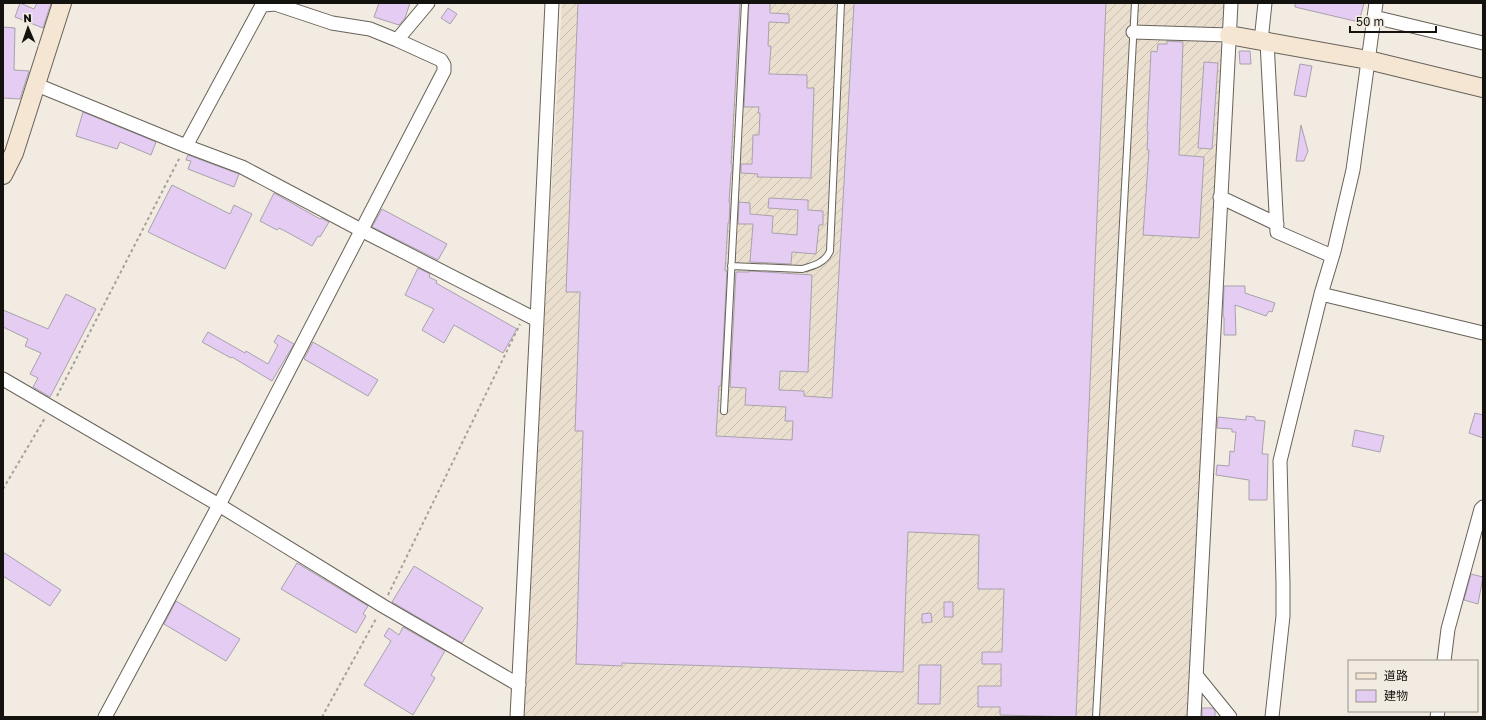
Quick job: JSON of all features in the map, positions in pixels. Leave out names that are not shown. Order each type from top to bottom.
[{"type":"street","points":[[3,175],[14,153],[62,3]]},
{"type":"street","points":[[397,40],[428,3]]},
{"type":"street","points":[[517,717],[552,3]]},
{"type":"street","points":[[1194,717],[1231,3]]},
{"type":"street","points":[[1265,3],[1264,41],[1277,232],[1332,256]]},
{"type":"street","points":[[1272,717],[1283,603],[1280,461],[1353,170],[1376,3]]},
{"type":"street","points":[[105,717],[219,505],[444,71],[444,65],[441,60],[370,29],[332,23],[276,4],[264,5],[260,7],[186,146]]},
{"type":"street","points":[[1374,17],[1483,43]]},
{"type":"street","points":[[1133,32],[1229,35],[1368,60],[1483,88]]},
{"type":"street","points":[[37,85],[186,146],[242,167],[537,320]]},
{"type":"street","points":[[1220,197],[1277,224]]},
{"type":"street","points":[[1321,294],[1483,333]]},
{"type":"street","points":[[3,379],[219,505],[383,606],[519,685]]},
{"type":"street","points":[[1444,660],[1448,629],[1481,509],[1483,507]]},
{"type":"street","points":[[1196,675],[1230,717]]},
{"type":"street","points":[[508,717],[518,699]]},
{"type":"lane","points":[[724,411],[745,3]]},
{"type":"lane","points":[[731,266],[802,269],[811,267],[821,262],[828,256],[830,251],[841,3]]},
{"type":"lane","points":[[1096,717],[1135,3]]},
{"type":"path","points":[[3,489],[51,408],[186,146]]},
{"type":"path","points":[[322,717],[383,606],[525,314]]},
{"type":"shaded area","points":[[562,3],[1231,3],[1190,717],[522,717]]},
{"type":"building","points":[[20,3],[34,9],[37,3],[51,3],[43,28],[15,17]]},
{"type":"building","points":[[379,3],[410,3],[405,18],[399,25],[374,17]]},
{"type":"building","points":[[578,3],[740,3],[731,164],[732,173],[725,271],[727,271],[721,386],[719,386],[716,436],[792,440],[793,421],[785,421],[786,407],[745,405],[746,388],[730,387],[736,272],[750,271],[812,275],[808,372],[780,371],[779,390],[804,391],[804,396],[832,398],[854,3],[1106,3],[1076,717],[1000,715],[1000,707],[978,707],[978,686],[1001,686],[1001,664],[982,664],[982,652],[1002,652],[1004,589],[978,589],[979,535],[908,532],[903,672],[622,663],[622,666],[576,664],[583,431],[575,431],[580,292],[566,292]]},
{"type":"building","points":[[749,3],[770,3],[770,13],[789,14],[789,23],[769,22],[768,46],[771,46],[769,74],[807,75],[807,88],[814,88],[811,178],[757,177],[758,174],[741,173],[741,164],[752,164],[753,135],[759,135],[759,107],[744,107]]},
{"type":"building","points":[[1295,3],[1364,3],[1359,22],[1295,7]]},
{"type":"building","points":[[448,8],[457,14],[450,24],[441,18]]},
{"type":"building","points":[[3,27],[15,28],[14,70],[29,71],[20,99],[3,98]]},
{"type":"building","points":[[1167,41],[1183,42],[1179,155],[1204,157],[1199,238],[1143,235],[1149,150],[1147,150],[1147,131],[1151,51],[1157,52],[1158,44],[1167,44]]},
{"type":"building","points":[[1239,51],[1250,51],[1251,64],[1240,64]]},
{"type":"building","points":[[1204,62],[1218,63],[1212,149],[1198,148]]},
{"type":"building","points":[[1300,64],[1312,66],[1306,97],[1294,95]]},
{"type":"building","points":[[83,112],[156,142],[151,155],[120,142],[117,149],[76,136]]},
{"type":"building","points":[[1301,125],[1308,151],[1304,161],[1296,161]]},
{"type":"building","points":[[188,155],[239,174],[234,187],[188,169],[191,161],[186,160]]},
{"type":"building","points":[[172,185],[230,214],[234,205],[252,214],[225,269],[148,232]]},
{"type":"building","points":[[274,193],[320,219],[321,218],[329,222],[320,237],[318,236],[312,246],[279,228],[277,230],[260,221]]},
{"type":"building","points":[[769,198],[808,200],[808,210],[823,211],[823,225],[819,225],[816,254],[792,252],[791,264],[750,262],[753,224],[738,224],[739,202],[750,203],[750,214],[773,216],[772,233],[797,235],[798,210],[768,208]]},
{"type":"building","points":[[382,209],[447,244],[438,260],[372,227]]},
{"type":"building","points":[[418,268],[430,274],[429,277],[437,281],[436,283],[517,329],[503,353],[454,325],[444,343],[422,330],[434,309],[405,295]]},
{"type":"building","points":[[1224,286],[1245,286],[1245,293],[1275,303],[1272,312],[1269,311],[1266,316],[1235,305],[1236,335],[1224,335]]},
{"type":"building","points":[[66,294],[96,309],[50,397],[33,387],[38,378],[30,374],[41,353],[25,346],[28,339],[3,327],[3,310],[48,329]]},
{"type":"building","points":[[208,332],[268,364],[278,345],[274,342],[278,335],[294,344],[272,381],[232,357],[231,358],[202,342]]},
{"type":"building","points":[[313,342],[378,380],[368,396],[304,359]]},
{"type":"building","points":[[1475,413],[1483,415],[1483,438],[1469,433]]},
{"type":"building","points":[[1246,416],[1255,417],[1255,420],[1265,421],[1262,454],[1268,454],[1267,500],[1249,500],[1249,480],[1216,475],[1217,465],[1229,466],[1230,451],[1234,452],[1236,432],[1232,432],[1232,429],[1217,428],[1218,417],[1246,420]]},
{"type":"building","points":[[1355,430],[1384,436],[1380,452],[1352,446]]},
{"type":"building","points":[[3,552],[61,590],[50,606],[3,576]]},
{"type":"building","points":[[297,563],[368,606],[363,614],[366,616],[356,633],[281,589]]},
{"type":"building","points":[[414,566],[483,608],[462,643],[392,602]]},
{"type":"building","points":[[1471,574],[1483,577],[1478,604],[1464,600]]},
{"type":"building","points":[[176,601],[240,639],[226,661],[164,624]]},
{"type":"building","points":[[944,602],[953,602],[953,617],[944,617]]},
{"type":"building","points":[[931,613],[932,622],[922,623],[922,614]]},
{"type":"building","points":[[403,627],[445,651],[431,675],[435,678],[413,715],[364,685],[391,641],[384,636],[389,628],[399,635]]},
{"type":"building","points":[[919,665],[941,665],[940,704],[918,704]]},
{"type":"building","points":[[1202,708],[1213,708],[1215,711],[1215,717],[1202,717]]}]
